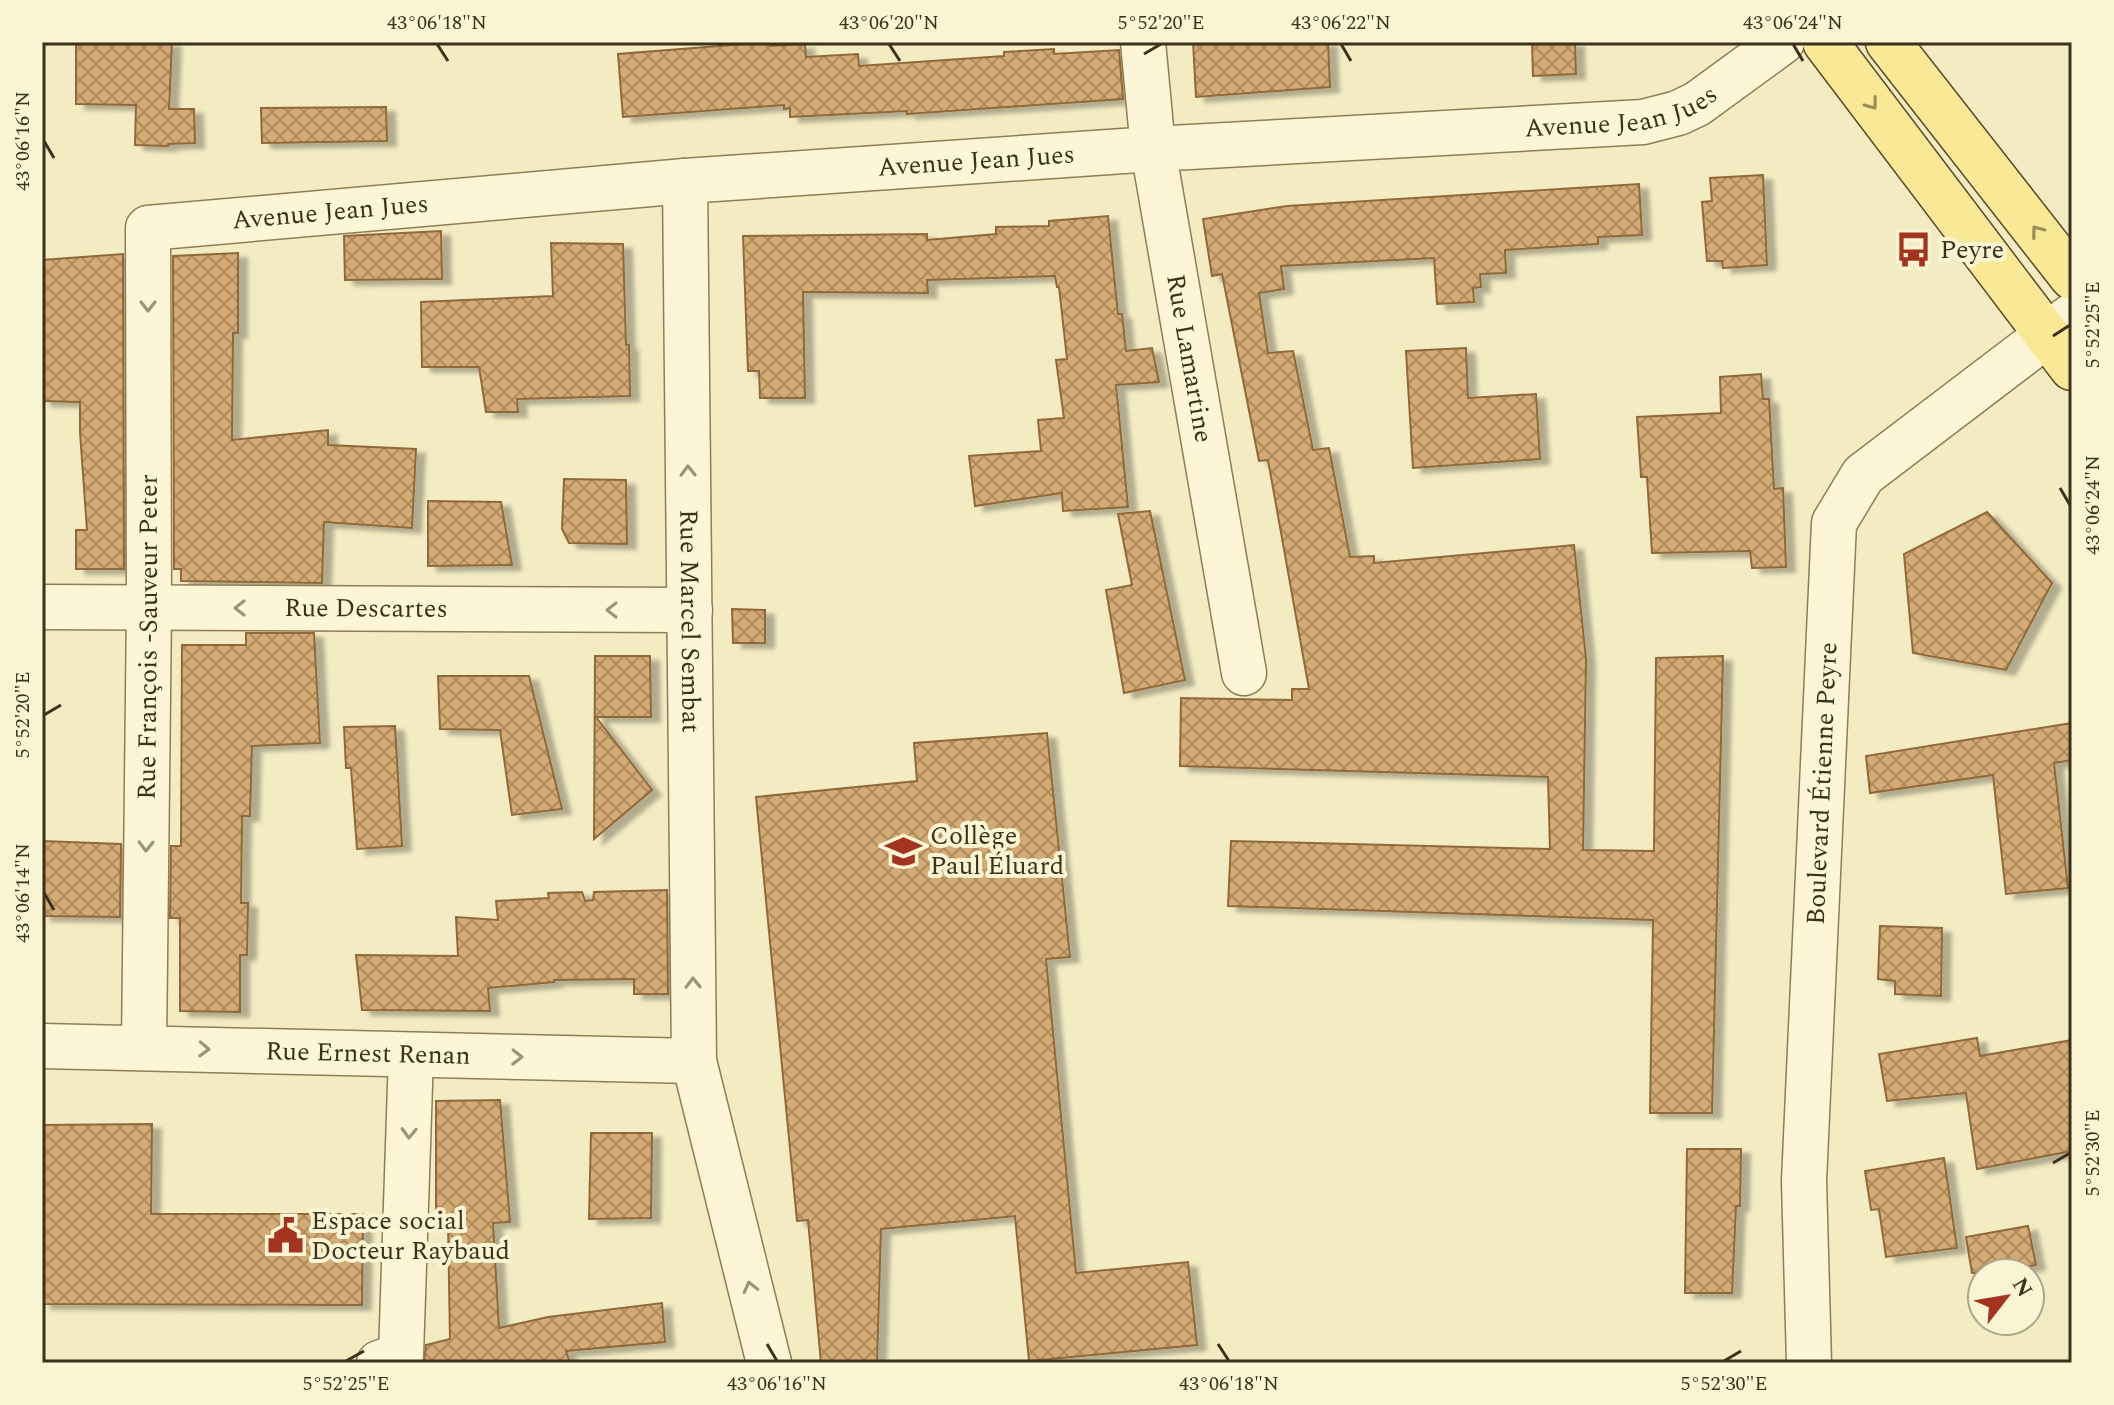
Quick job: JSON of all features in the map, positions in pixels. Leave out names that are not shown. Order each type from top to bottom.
[{"type":"main road","points":[[1825,42],[2063,340]]},
{"type":"main road","points":[[1888,42],[2072,277]]},
{"type":"street","name":"Rue Lamartine","points":[[1143,42],[1153,149],[1244,673]]},
{"type":"street","name":"Avenue Jean Jues","points":[[148,228],[685,181],[1153,149],[1643,122],[1678,113],[1697,104],[1782,42]]},
{"type":"street","name":"Rue Marcel Sembat","points":[[685,181],[694,1061],[769,1363]]},
{"type":"street","name":"Rue François -Sauveur Peter","points":[[144,1047],[149,607],[148,228]]},
{"type":"street","name":"Boulevard Étienne Peyre","points":[[1809,1363],[1804,1181],[1834,523],[1863,475],[2063,340]]},
{"type":"street","name":"Rue Descartes","points":[[42,607],[690,610]]},
{"type":"street","name":"Rue Ernest Renan","points":[[42,1046],[694,1061]]},
{"type":"street","points":[[379,1363],[401,1355],[411,1055]]},
{"type":"building","points":[[76,42],[172,42],[169,109],[194,109],[195,143],[135,145],[136,105],[76,104]]},
{"type":"building","points":[[770,42],[770,46],[805,44],[806,57],[858,54],[859,66],[1004,56],[1004,52],[1054,49],[1054,54],[1119,50],[1123,99],[907,114],[907,111],[790,117],[790,108],[784,109],[784,105],[623,117],[618,54]]},
{"type":"building","points":[[1193,42],[1328,42],[1330,87],[1196,97]]},
{"type":"building","points":[[1532,42],[1575,42],[1576,74],[1533,76]]},
{"type":"building","points":[[386,107],[387,141],[262,143],[261,108]]},
{"type":"building","points":[[1763,175],[1767,265],[1723,268],[1722,261],[1707,261],[1702,202],[1712,201],[1710,178]]},
{"type":"building","points":[[1639,184],[1642,235],[1598,237],[1598,244],[1505,250],[1506,273],[1480,274],[1481,287],[1473,288],[1474,302],[1437,304],[1434,258],[1281,266],[1284,289],[1259,293],[1268,353],[1293,351],[1313,450],[1329,448],[1350,557],[1374,556],[1374,563],[1574,545],[1586,659],[1583,850],[1654,851],[1656,658],[1723,656],[1712,1113],[1650,1113],[1653,920],[1228,906],[1231,841],[1550,849],[1548,777],[1180,766],[1181,698],[1292,700],[1292,689],[1309,689],[1268,460],[1259,461],[1222,274],[1212,276],[1203,219],[1287,206]]},
{"type":"building","points":[[1108,216],[1118,314],[1122,314],[1126,351],[1152,348],[1159,382],[1116,385],[1128,507],[1063,511],[1062,493],[975,506],[969,456],[1041,451],[1038,420],[1064,418],[1056,360],[1067,359],[1055,276],[927,280],[928,293],[803,292],[805,398],[760,398],[759,371],[748,371],[743,236],[927,234],[927,240],[996,234],[996,227],[1049,226],[1049,221]]},
{"type":"building","points":[[441,231],[442,279],[345,280],[344,236]]},
{"type":"building","points":[[551,243],[623,244],[630,396],[517,399],[518,412],[486,412],[479,367],[422,367],[421,302],[553,296]]},
{"type":"building","points":[[238,253],[238,333],[233,333],[232,440],[328,430],[328,445],[416,449],[412,528],[324,522],[322,583],[181,581],[181,569],[174,569],[173,256]]},
{"type":"building","points":[[123,254],[124,569],[76,569],[76,530],[87,530],[80,402],[42,401],[42,260]]},
{"type":"building","points":[[1466,348],[1468,398],[1536,394],[1540,459],[1413,468],[1406,351]]},
{"type":"building","points":[[1761,374],[1763,399],[1769,399],[1774,489],[1783,488],[1786,567],[1752,568],[1750,551],[1652,553],[1647,477],[1641,477],[1637,417],[1721,413],[1720,377]]},
{"type":"building","points":[[564,479],[626,480],[627,544],[569,543],[562,529]]},
{"type":"building","points":[[428,501],[501,502],[512,565],[428,566]]},
{"type":"building","points":[[1150,511],[1185,680],[1124,693],[1106,590],[1132,585],[1118,514]]},
{"type":"building","points":[[1987,512],[2052,583],[2006,670],[1913,653],[1904,554]]},
{"type":"building","points":[[732,609],[765,610],[765,643],[733,643]]},
{"type":"building","points":[[246,633],[314,633],[320,743],[252,746],[250,816],[242,816],[241,903],[248,903],[247,955],[240,955],[240,1012],[180,1011],[180,918],[170,918],[171,846],[181,846],[182,645],[246,645]]},
{"type":"building","points":[[595,656],[650,656],[651,717],[596,717],[652,790],[594,839]]},
{"type":"building","points":[[438,676],[529,676],[562,809],[512,815],[500,730],[440,729]]},
{"type":"building","points":[[2072,723],[2072,760],[2054,763],[2068,888],[2006,894],[1993,775],[1870,793],[1866,756]]},
{"type":"building","points":[[395,726],[402,846],[357,849],[351,768],[346,768],[344,727]]},
{"type":"building","points":[[1047,733],[1070,957],[1046,959],[1076,1273],[1188,1262],[1197,1345],[1029,1361],[1015,1216],[881,1229],[877,1363],[821,1363],[808,1220],[797,1221],[756,797],[917,781],[914,743]]},
{"type":"building","points":[[42,841],[121,844],[120,917],[42,916]]},
{"type":"building","points":[[667,890],[668,994],[634,994],[634,979],[554,980],[488,988],[490,1011],[362,1010],[356,955],[458,956],[456,917],[498,920],[496,901],[549,898],[548,893],[582,892],[585,901],[593,900],[594,892]]},
{"type":"building","points":[[1880,926],[1942,928],[1941,996],[1895,994],[1895,981],[1878,979]]},
{"type":"building","points":[[1977,1038],[1980,1056],[2072,1040],[2072,1151],[1977,1169],[1966,1093],[1887,1101],[1879,1054]]},
{"type":"building","points":[[500,1100],[510,1222],[493,1223],[499,1328],[548,1317],[662,1303],[665,1342],[566,1351],[570,1363],[424,1363],[426,1345],[450,1339],[448,1223],[436,1223],[436,1101]]},
{"type":"building","points":[[152,1124],[151,1214],[363,1214],[362,1305],[42,1304],[42,1125]]},
{"type":"building","points":[[591,1133],[652,1133],[651,1218],[589,1219]]},
{"type":"building","points":[[1687,1149],[1741,1149],[1740,1206],[1736,1206],[1732,1293],[1685,1293]]},
{"type":"building","points":[[1944,1158],[1957,1248],[1886,1257],[1879,1209],[1871,1210],[1865,1171]]},
{"type":"building","points":[[2028,1226],[2034,1257],[1969,1257],[1966,1237]]},
{"type":"place","name":"Peyre","points":[[1914,250]]},
{"type":"place","name":"Collège Paul Éluard","points":[[904,851]]},
{"type":"place","name":"Espace social Docteur Raybaud","points":[[285,1236]]}]
